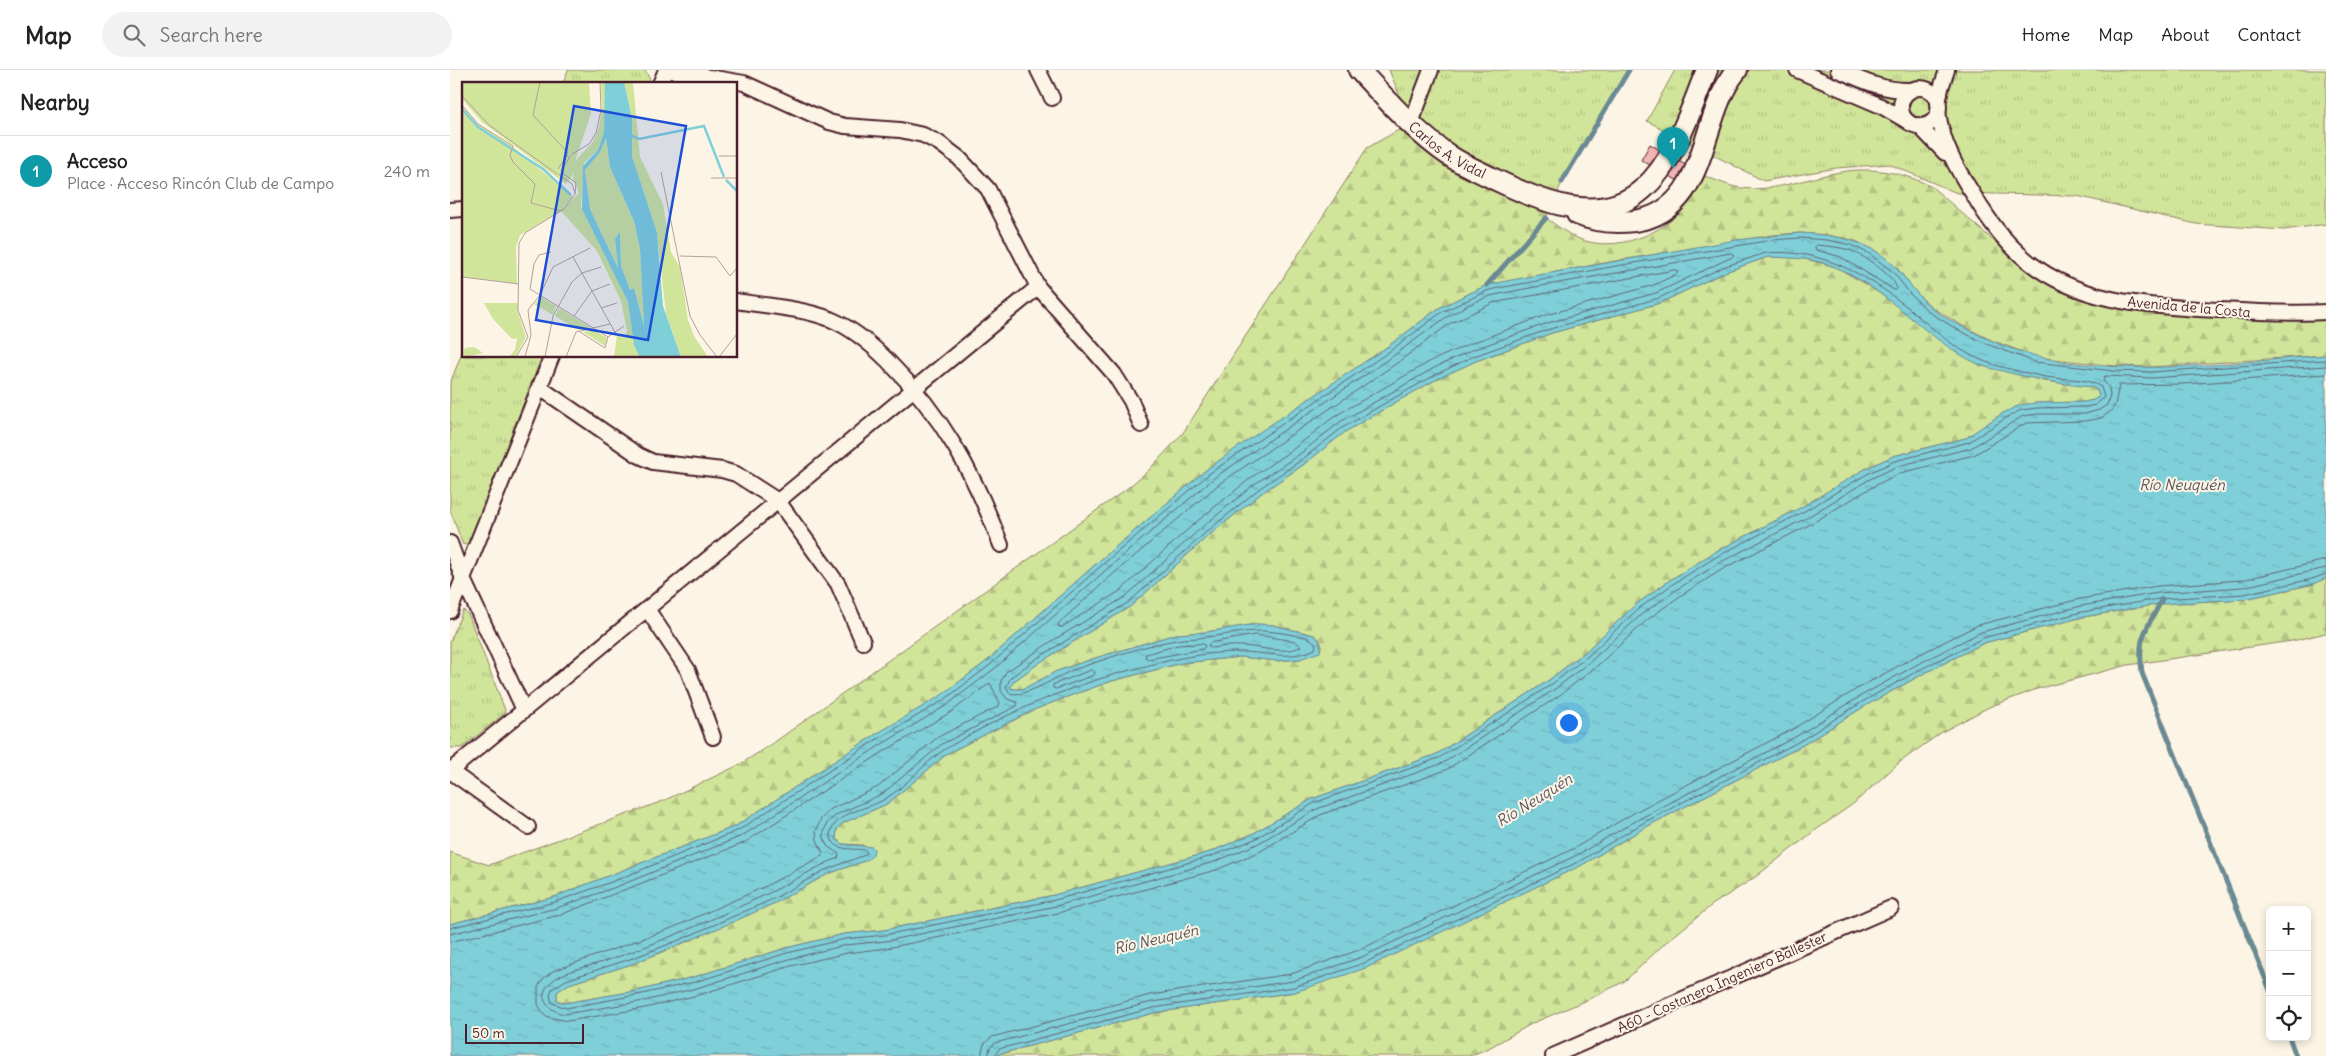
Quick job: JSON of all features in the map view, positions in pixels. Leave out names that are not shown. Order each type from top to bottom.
[{"type":"street","points":[[661,82],[666,70],[744,83],[829,122],[845,126],[900,130],[922,135],[939,143],[973,170],[988,189],[1038,287],[1114,374],[1131,401],[1141,425]]},
{"type":"street","points":[[1038,70],[1052,98]]},
{"type":"street","name":"Carlos A. Vidal","points":[[1359,70],[1411,123],[1443,151],[1458,161],[1528,195],[1553,203]]},
{"type":"street","points":[[1411,123],[1432,70]]},
{"type":"street","points":[[1553,203],[1579,208],[1608,206],[1626,200],[1642,190],[1657,174],[1676,142],[1707,70]]},
{"type":"street","points":[[1553,203],[1582,216],[1614,222],[1649,218],[1671,206],[1691,178],[1702,152],[1719,100],[1737,70]]},
{"type":"street","name":"Avenida de la Costa","points":[[1798,70],[1881,106],[1913,123],[1934,140],[1958,170],[1991,221],[2022,256],[2050,276],[2081,290],[2132,303],[2158,307],[2276,313],[2326,312]]},
{"type":"street","points":[[1838,70],[1883,88],[1923,88],[1933,94],[1938,108]]},
{"type":"street","points":[[1942,70],[1904,98],[1901,110],[1913,123],[1929,123],[1938,108],[1941,88],[1947,70]]},
{"type":"street","name":"Avenida de la Costa","points":[[1938,108],[1942,134],[1958,170]]},
{"type":"street","points":[[528,827],[450,771],[1038,287]]},
{"type":"street","points":[[738,301],[830,319],[848,328],[878,352],[915,388],[945,430],[970,472],[1001,545]]},
{"type":"street","points":[[450,611],[551,358]]},
{"type":"street","points":[[539,388],[646,459],[675,466],[722,470],[736,474],[778,501],[838,584],[863,642]]},
{"type":"street","points":[[450,543],[463,579],[524,710]]},
{"type":"street","points":[[647,608],[688,670],[713,737]]},
{"type":"street","name":"A60 - Costanera Ingeniero Ballester","points":[[1553,1056],[1891,908]]},
{"type":"green space","points":[[568,70],[645,70],[650,80],[650,82],[564,82]]},
{"type":"green space","points":[[1389,70],[1629,70],[1562,182],[1553,203],[1411,123]]},
{"type":"green space","points":[[1675,70],[2326,70],[2326,224],[2284,230],[2196,224],[2077,196],[1957,193],[1889,164],[1836,168],[1764,181],[1647,121]]},
{"type":"green space","points":[[1411,123],[1553,203],[1546,218],[1575,237],[1593,243],[1623,242],[1652,233],[1677,216],[1687,205],[1704,176],[1736,187],[1756,189],[1771,188],[1828,174],[1858,170],[1887,172],[1915,179],[1932,187],[2024,267],[2055,286],[2128,309],[2161,314],[2264,320],[2326,319],[2326,355],[2151,367],[2115,366],[2036,357],[1991,340],[1933,308],[1915,292],[1898,269],[1873,249],[1853,240],[1827,235],[1800,233],[1772,235],[1615,261],[1487,285],[1439,308],[1387,347],[1207,469],[1098,562],[987,661],[940,697],[873,736],[736,826],[554,897],[450,924],[450,852],[489,865],[663,801],[739,765],[772,744],[1125,490],[1148,471],[1183,433],[1367,148]]},
{"type":"green space","points":[[1768,257],[1802,258],[1836,267],[1872,288],[1978,364],[2044,381],[2091,387],[2097,390],[2099,395],[2094,400],[2084,402],[2036,403],[2003,413],[1966,438],[1893,456],[1865,469],[1800,508],[1713,553],[1670,580],[1635,605],[1585,652],[1549,680],[1437,754],[1312,799],[1252,834],[1210,852],[1054,895],[884,930],[844,934],[786,948],[694,977],[641,990],[565,1003],[557,1000],[557,992],[569,984],[635,963],[679,945],[775,903],[828,874],[867,860],[863,845],[842,844],[836,839],[837,829],[843,823],[887,804],[948,753],[1036,709],[1112,681],[1182,663],[1241,657],[1277,661],[1300,659],[1322,646],[1319,639],[1314,635],[1273,625],[1256,624],[1206,632],[1176,634],[1057,671],[1023,689],[1012,689],[1011,686],[1014,681],[1039,663],[1131,606],[1207,537],[1263,492],[1303,465],[1345,432],[1396,402],[1439,378],[1476,361],[1552,333],[1660,303],[1725,272]]},
{"type":"green space","points":[[462,352],[462,358],[541,358],[469,543],[463,545],[450,510],[450,384]]},
{"type":"green space","points":[[2326,578],[2326,633],[2292,641],[2128,665],[2037,689],[1989,707],[1942,732],[1900,762],[1853,804],[1813,832],[1754,878],[1712,905],[1664,944],[1625,981],[1587,1000],[1533,1023],[1487,1049],[1469,1056],[992,1056],[1154,1013],[1295,992],[1442,931],[1582,865],[1646,827],[1803,745],[1865,706],[1984,643],[2083,617],[2160,604],[2245,599],[2314,584]]},
{"type":"green space","points":[[463,610],[468,614],[505,710],[504,714],[462,748],[450,748],[450,642]]},
{"type":"water","name":"Río Neuquén","points":[[1800,233],[1841,238],[1866,246],[1889,261],[1927,304],[1938,313],[1988,339],[2026,353],[2067,362],[2110,366],[2199,366],[2326,355],[2326,578],[2314,584],[2245,599],[2160,604],[2083,617],[1984,643],[1865,706],[1803,745],[1646,827],[1582,865],[1366,968],[1295,992],[1154,1013],[992,1056],[450,1056],[450,924],[554,897],[736,826],[873,736],[940,696],[987,661],[1098,562],[1207,469],[1387,347],[1439,308],[1487,285],[1736,240]],"holes":[[[1768,257],[1819,262],[1854,276],[1940,341],[1979,365],[2038,379],[2091,387],[2097,390],[2099,395],[2094,400],[2084,402],[2020,405],[2003,413],[1966,438],[1893,456],[1865,469],[1800,508],[1713,553],[1670,580],[1635,605],[1585,652],[1549,680],[1437,754],[1312,799],[1252,834],[1210,852],[1054,895],[884,930],[844,934],[786,948],[694,977],[641,990],[565,1003],[557,1000],[557,992],[569,984],[635,963],[775,903],[828,874],[867,860],[873,855],[874,849],[872,847],[842,844],[836,839],[837,829],[843,823],[887,804],[948,753],[1036,709],[1112,681],[1182,663],[1241,657],[1277,661],[1300,659],[1320,652],[1320,642],[1314,635],[1273,625],[1256,624],[1206,632],[1176,634],[1057,671],[1023,689],[1012,689],[1011,686],[1014,681],[1039,663],[1131,606],[1207,537],[1263,492],[1303,465],[1345,432],[1396,402],[1439,378],[1476,361],[1552,333],[1660,303],[1725,272]]]},
{"type":"building","points":[[1650,144],[1704,176],[1696,191],[1641,160]]},
{"type":"waterway","points":[[1562,182],[1629,70]]},
{"type":"waterway","points":[[1487,285],[1546,218]]},
{"type":"waterway","points":[[2162,599],[2147,627],[2142,641],[2142,673],[2266,980]]},
{"type":"waterway","points":[[2290,1041],[2296,1056]]},
{"type":"place","name":"Acceso","points":[[1673,168]]}]
